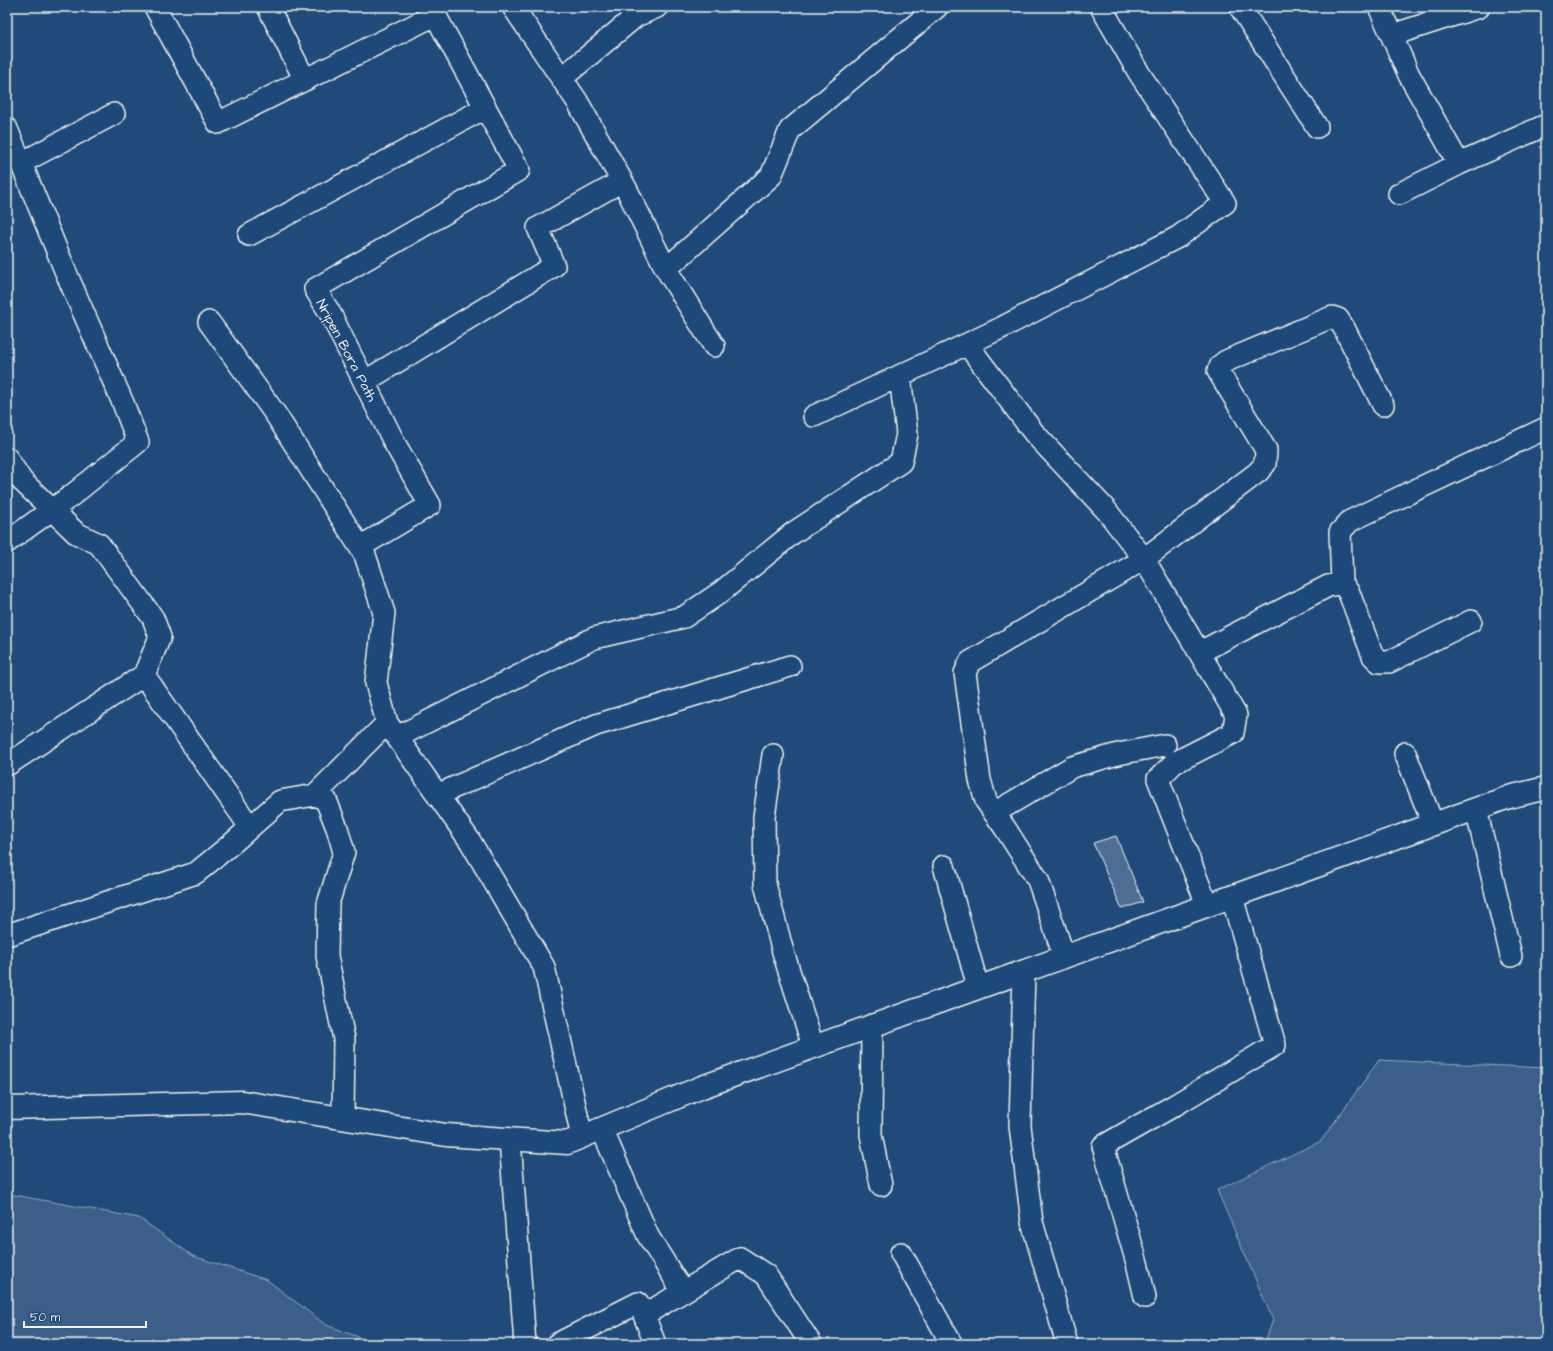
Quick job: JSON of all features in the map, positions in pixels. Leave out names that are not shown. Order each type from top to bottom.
[{"type":"main road","points":[[7,1108],[242,1102],[446,1135],[567,1143],[702,1087],[814,1046],[1207,906],[1476,808],[1509,797],[1546,788]]},
{"type":"street","points":[[156,7],[218,123],[304,80],[433,11],[485,108],[249,235]]},
{"type":"street","points":[[268,7],[304,80]]},
{"type":"street","points":[[513,7],[577,101],[622,181],[666,269],[714,346]]},
{"type":"street","points":[[562,78],[636,16],[657,7]]},
{"type":"street","points":[[666,269],[771,176],[790,130],[937,7]]},
{"type":"street","points":[[814,416],[1013,322],[1178,237],[1226,203],[1139,73],[1101,7]]},
{"type":"street","points":[[1240,7],[1317,127]]},
{"type":"street","points":[[1379,7],[1409,76],[1459,164]]},
{"type":"street","points":[[1392,35],[1479,7]]},
{"type":"street","name":"Nripen Bora Path","points":[[360,547],[430,505],[395,444],[330,314],[315,289],[519,170],[485,108]]},
{"type":"street","points":[[21,163],[114,114]]},
{"type":"street","points":[[1399,194],[1459,164],[1546,125]]},
{"type":"street","points":[[7,129],[67,276],[123,403],[138,442],[71,496],[7,542]]},
{"type":"street","points":[[364,382],[554,266],[538,228],[622,181]]},
{"type":"street","points":[[1064,956],[1038,880],[986,801],[980,780],[964,673],[970,662],[1144,559],[1258,472],[1265,464],[1266,450],[1218,371],[1220,365],[1226,361],[1332,317],[1338,319],[1344,328],[1383,405]]},
{"type":"street","points":[[209,322],[276,415],[364,555],[384,613],[376,683],[392,730],[470,842],[544,967],[592,1133],[648,1236],[683,1292]]},
{"type":"street","points":[[967,344],[1034,433],[1106,510],[1144,559],[1236,715],[1233,733],[1174,763],[1158,779],[1207,906]]},
{"type":"street","points":[[7,935],[196,872],[280,801],[315,795],[392,730],[594,638],[684,617],[721,592],[793,533],[901,462],[907,434],[900,376]]},
{"type":"street","points":[[1471,621],[1389,662],[1379,662],[1373,656],[1349,593],[1342,583],[1340,532],[1350,521],[1546,428]]},
{"type":"street","points":[[7,458],[22,481],[76,533],[99,544],[153,618],[160,637],[144,675],[7,765]]},
{"type":"street","points":[[1200,652],[1328,586],[1342,583]]},
{"type":"street","points":[[437,795],[596,725],[790,666]]},
{"type":"street","points":[[144,675],[250,827]]},
{"type":"street","points":[[994,813],[1072,767],[1118,754],[1165,745]]},
{"type":"street","points":[[1405,753],[1433,824]]},
{"type":"street","points":[[773,755],[764,817],[765,884],[782,952],[814,1046]]},
{"type":"street","points":[[315,795],[326,800],[337,828],[344,852],[328,904],[327,956],[344,1039],[343,1118]]},
{"type":"street","points":[[1476,808],[1512,956]]},
{"type":"street","points":[[944,866],[978,987]]},
{"type":"street","points":[[1145,1297],[1137,1263],[1103,1146],[1275,1045],[1232,897]]},
{"type":"street","points":[[1024,971],[1021,1133],[1032,1222],[1067,1344]]},
{"type":"street","points":[[872,1025],[871,1135],[881,1185]]},
{"type":"street","points":[[510,1140],[525,1344]]},
{"type":"street","points":[[901,1253],[951,1344]]},
{"type":"street","points":[[655,1344],[644,1315],[740,1258],[766,1275],[811,1344]]},
{"type":"street","points":[[557,1344],[638,1303]]},
{"type":"shaded area","points":[[1379,1060],[1546,1068],[1546,1344],[1264,1344],[1273,1320],[1217,1190],[1321,1141]]},
{"type":"shaded area","points":[[9,1194],[139,1218],[193,1256],[267,1280],[326,1325],[378,1344],[7,1344],[7,1198]]},
{"type":"building","points":[[1116,836],[1143,902],[1122,909],[1093,843]]}]
